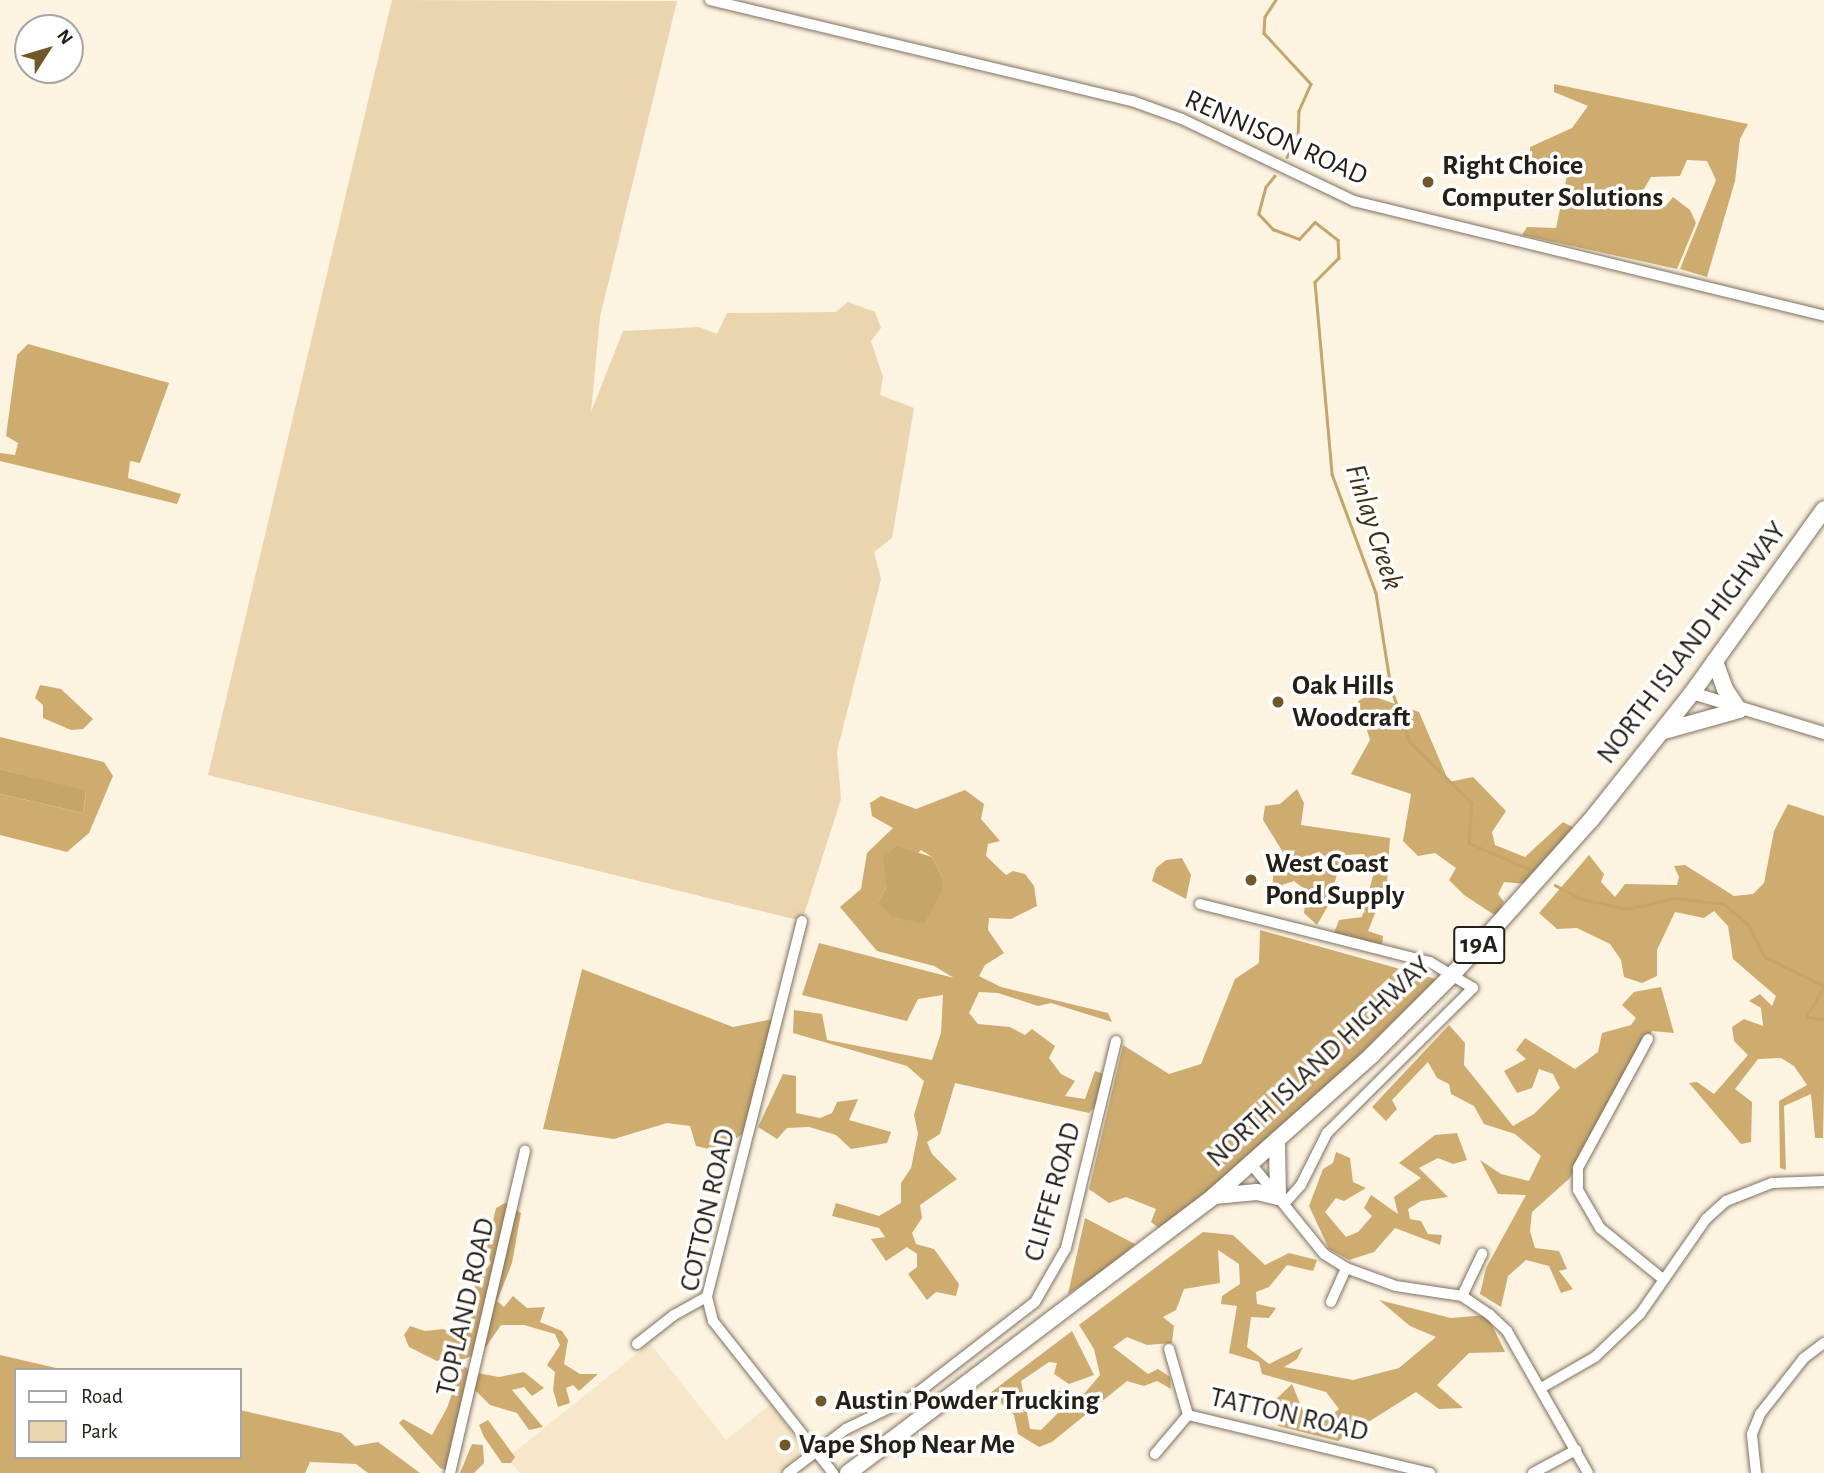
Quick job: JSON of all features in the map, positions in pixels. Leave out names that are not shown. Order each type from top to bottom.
[{"type":"main road","name":"NORTH ISLAND HIGHWAY","points":[[848,1473],[1252,1165],[1454,973],[1583,830],[1664,730],[1824,509]]},
{"type":"main road","points":[[1664,730],[1739,710],[1725,689],[1716,661]]},
{"type":"main road","points":[[1214,1196],[1256,1192],[1281,1201],[1277,1143]]},
{"type":"street","name":"RENNISON ROAD","points":[[710,0],[1132,101],[1182,119],[1354,201],[1824,316]]},
{"type":"street","points":[[1692,693],[1739,710],[1824,733]]},
{"type":"street","points":[[1199,904],[1430,962],[1454,973],[1473,988],[1327,1133],[1301,1185],[1281,1201]]},
{"type":"street","name":"COTTON ROAD","points":[[802,921],[707,1297],[713,1321],[833,1473]]},
{"type":"street","points":[[1647,1039],[1578,1168],[1578,1190],[1600,1228],[1664,1280]]},
{"type":"street","name":"CLIFFE ROAD","points":[[788,1473],[859,1421],[912,1397],[1035,1302],[1066,1248],[1116,1041]]},
{"type":"street","name":"TOPLAND ROAD","points":[[450,1473],[525,1151]]},
{"type":"street","points":[[1252,1165],[1324,1254],[1346,1268],[1396,1286],[1462,1296],[1507,1331],[1588,1473]]},
{"type":"street","points":[[1541,1388],[1595,1357],[1640,1314],[1706,1219],[1726,1201],[1772,1183],[1824,1181]]},
{"type":"street","points":[[1462,1296],[1482,1254]]},
{"type":"street","points":[[1331,1302],[1346,1268]]},
{"type":"street","points":[[637,1344],[674,1315],[707,1297]]},
{"type":"street","points":[[1756,1473],[1752,1434],[1760,1414],[1804,1358],[1824,1343]]},
{"type":"street","points":[[1169,1349],[1188,1415]]},
{"type":"street","name":"TATTON ROAD","points":[[1155,1454],[1188,1415],[1430,1473]]},
{"type":"street","points":[[1533,1473],[1576,1450]]},
{"type":"shaded area","points":[[1554,84],[1748,124],[1740,139],[1735,181],[1707,277],[1680,269],[1716,180],[1707,161],[1687,160],[1680,176],[1651,177],[1638,199],[1665,207],[1673,197],[1690,210],[1696,223],[1677,269],[1522,235],[1527,227],[1556,228],[1567,176],[1530,171],[1530,147],[1572,128],[1588,106],[1554,92]]},
{"type":"shaded area","points":[[28,344],[169,383],[140,463],[130,461],[128,478],[181,494],[177,504],[0,461],[0,453],[15,455],[18,443],[6,436],[17,355]]},
{"type":"shaded area","points":[[40,685],[61,689],[93,719],[83,729],[71,730],[43,718],[43,705],[35,698]]},
{"type":"shaded area","points":[[1369,695],[1419,712],[1449,782],[1473,777],[1506,811],[1492,832],[1495,845],[1525,857],[1563,822],[1576,829],[1527,884],[1504,882],[1498,894],[1504,902],[1496,916],[1464,895],[1449,880],[1456,868],[1435,853],[1418,856],[1403,841],[1411,794],[1351,774],[1370,740],[1358,701]]},
{"type":"shaded area","points":[[0,737],[104,762],[113,776],[89,833],[67,852],[0,835],[0,794],[83,813],[86,792],[0,769]]},
{"type":"shaded area","points":[[0,769],[86,791],[83,813],[0,794]]},
{"type":"shaded area","points":[[1297,789],[1304,803],[1301,825],[1390,838],[1387,883],[1368,931],[1383,936],[1382,946],[1334,933],[1339,920],[1362,917],[1374,872],[1364,854],[1342,855],[1329,904],[1317,925],[1304,913],[1307,891],[1294,881],[1273,888],[1273,871],[1284,854],[1263,820],[1265,806],[1280,804]]},
{"type":"shaded area","points":[[965,790],[984,804],[981,819],[1000,841],[988,844],[986,856],[1006,875],[1013,871],[1025,874],[1034,886],[1037,906],[1011,919],[989,918],[988,930],[1004,953],[985,965],[979,976],[1001,987],[1108,1013],[1112,1022],[1051,1003],[1038,1006],[998,993],[979,992],[969,1013],[978,1024],[1010,1027],[1025,1035],[1032,1029],[1055,1046],[1049,1058],[1061,1074],[1075,1081],[1065,1096],[1085,1099],[1095,1071],[1107,1075],[1098,1103],[1089,1113],[955,1083],[940,1134],[927,1142],[932,1154],[957,1179],[920,1205],[922,1218],[912,1233],[916,1244],[934,1249],[959,1284],[956,1296],[936,1292],[927,1300],[908,1274],[917,1267],[917,1254],[907,1247],[886,1261],[871,1239],[885,1237],[879,1228],[832,1216],[836,1203],[879,1216],[901,1203],[901,1183],[911,1168],[918,1134],[914,1115],[924,1081],[907,1066],[793,1033],[794,1010],[822,1014],[827,1040],[932,1060],[941,1033],[943,995],[918,999],[907,1021],[802,995],[819,943],[954,978],[934,966],[877,951],[840,907],[861,889],[867,853],[893,828],[872,816],[870,803],[881,796],[916,809]],"holes":[[[921,850],[932,857],[943,879],[878,902],[887,886]]]},
{"type":"shaded area","points":[[1788,804],[1824,816],[1824,1089],[1823,1138],[1815,1138],[1811,1094],[1784,1106],[1786,1170],[1780,1168],[1779,1101],[1807,1085],[1794,1066],[1781,1058],[1758,1059],[1735,1089],[1752,1102],[1751,1142],[1741,1144],[1689,1083],[1697,1082],[1714,1094],[1748,1055],[1734,1041],[1732,1027],[1744,1019],[1763,1026],[1761,1008],[1749,1001],[1760,994],[1772,1006],[1776,996],[1733,959],[1728,926],[1714,911],[1704,918],[1675,912],[1657,950],[1657,976],[1642,983],[1624,977],[1621,960],[1610,944],[1577,928],[1557,929],[1539,913],[1589,855],[1604,874],[1601,882],[1615,897],[1625,884],[1677,885],[1679,877],[1674,866],[1685,865],[1734,896],[1753,894],[1764,883],[1774,831]]},
{"type":"shaded area","points":[[897,846],[932,857],[943,879],[942,890],[924,924],[891,916],[878,902],[887,886],[883,858]]},
{"type":"shaded area","points":[[1182,858],[1191,875],[1186,899],[1152,881],[1156,868],[1166,860]]},
{"type":"shaded area","points":[[1260,930],[1436,979],[1340,1074],[1238,1167],[1160,1229],[1151,1222],[1156,1209],[1126,1197],[1109,1203],[1089,1189],[1123,1045],[1169,1074],[1201,1064],[1235,979],[1259,963]]},
{"type":"shaded area","points":[[582,969],[733,1027],[778,1018],[750,1129],[717,1151],[696,1146],[690,1126],[667,1123],[614,1139],[543,1129]]},
{"type":"shaded area","points":[[1661,987],[1674,1033],[1652,1031],[1570,1178],[1532,1212],[1530,1231],[1535,1248],[1559,1251],[1567,1269],[1559,1271],[1573,1289],[1561,1293],[1549,1266],[1526,1260],[1508,1276],[1501,1307],[1480,1294],[1486,1268],[1526,1195],[1498,1194],[1480,1160],[1501,1174],[1529,1181],[1541,1156],[1515,1134],[1484,1124],[1474,1106],[1451,1094],[1449,1084],[1437,1078],[1428,1062],[1392,1100],[1397,1109],[1386,1121],[1372,1107],[1449,1025],[1465,1043],[1464,1065],[1513,1126],[1534,1114],[1560,1088],[1553,1074],[1539,1069],[1532,1088],[1517,1093],[1504,1071],[1526,1059],[1516,1050],[1525,1038],[1575,1069],[1598,1052],[1602,1033],[1631,1025],[1636,1018],[1622,1005],[1634,992]]},
{"type":"shaded area","points":[[783,1074],[796,1076],[796,1113],[820,1118],[832,1113],[837,1102],[858,1099],[849,1120],[891,1132],[887,1143],[851,1149],[836,1135],[809,1127],[787,1128],[777,1139],[758,1127]]},
{"type":"shaded area","points":[[1457,1133],[1467,1160],[1453,1164],[1438,1158],[1419,1168],[1448,1197],[1421,1201],[1408,1209],[1410,1219],[1421,1221],[1428,1234],[1442,1235],[1440,1245],[1395,1228],[1374,1252],[1349,1260],[1329,1249],[1309,1206],[1323,1169],[1333,1163],[1336,1152],[1350,1158],[1353,1182],[1366,1188],[1344,1201],[1336,1198],[1325,1212],[1346,1237],[1358,1232],[1372,1216],[1364,1208],[1371,1195],[1398,1214],[1394,1197],[1421,1178],[1399,1163],[1435,1135]]},
{"type":"shaded area","points":[[505,1203],[521,1213],[512,1263],[497,1301],[504,1307],[513,1296],[527,1308],[545,1307],[540,1322],[562,1331],[568,1340],[564,1364],[580,1374],[598,1374],[579,1391],[573,1385],[566,1388],[570,1403],[558,1407],[553,1390],[555,1372],[547,1365],[560,1345],[555,1334],[524,1325],[501,1325],[483,1351],[462,1360],[449,1356],[437,1361],[409,1347],[404,1335],[410,1326],[425,1331],[443,1329],[458,1336],[471,1318],[478,1298],[474,1284],[491,1263],[486,1251],[496,1208]]},
{"type":"shaded area","points":[[1085,1218],[1135,1244],[1110,1267],[1068,1294]]},
{"type":"shaded area","points":[[1203,1232],[1233,1235],[1265,1265],[1289,1253],[1317,1260],[1313,1271],[1287,1265],[1269,1287],[1256,1292],[1257,1304],[1276,1308],[1269,1318],[1251,1317],[1247,1347],[1269,1364],[1303,1347],[1297,1359],[1284,1367],[1353,1380],[1399,1368],[1436,1337],[1410,1326],[1379,1300],[1451,1318],[1487,1315],[1505,1352],[1469,1353],[1437,1385],[1463,1408],[1439,1409],[1416,1392],[1338,1441],[1278,1426],[1272,1403],[1292,1384],[1306,1418],[1326,1420],[1339,1409],[1326,1392],[1262,1374],[1259,1362],[1229,1353],[1237,1306],[1221,1304],[1222,1296],[1240,1284],[1239,1264],[1218,1250],[1220,1283],[1184,1289],[1176,1310],[1163,1317],[1174,1326],[1172,1343],[1147,1345],[1127,1337],[1113,1347],[1148,1374],[1158,1369],[1170,1377],[1171,1389],[1157,1381],[1144,1386],[1127,1381],[1052,1442],[1039,1447],[1018,1434],[1014,1415],[990,1393],[1072,1331],[1094,1375],[1069,1384],[1054,1374],[1057,1363],[1049,1362],[1021,1381],[1030,1429],[1041,1430],[1059,1412],[1052,1390],[1083,1395],[1100,1375],[1094,1349],[1079,1325]]},
{"type":"shaded area","points":[[650,1343],[726,1440],[771,1404],[798,1442],[799,1454],[782,1473],[520,1473],[507,1458]]},
{"type":"shaded area","points":[[0,1355],[56,1368],[14,1368],[14,1459],[242,1459],[242,1410],[341,1433],[355,1446],[378,1442],[420,1473],[368,1473],[356,1464],[310,1462],[305,1473],[0,1473]]},
{"type":"shaded area","points":[[462,1365],[472,1372],[499,1377],[524,1372],[544,1388],[532,1396],[524,1387],[512,1390],[543,1427],[529,1430],[517,1413],[490,1405],[475,1390],[454,1472],[440,1468],[399,1423],[403,1419],[432,1435],[447,1408]]},
{"type":"shaded area","points":[[488,1420],[515,1457],[511,1463],[502,1463],[484,1437],[479,1425]]},
{"type":"shaded area","points":[[472,1444],[483,1445],[484,1463],[474,1473],[460,1473]]},
{"type":"green space","points":[[392,0],[677,1],[600,317],[591,412],[623,331],[699,327],[717,334],[727,313],[836,312],[848,302],[875,312],[881,328],[871,341],[883,377],[880,395],[914,408],[892,538],[874,552],[881,579],[837,751],[841,799],[802,921],[208,775]]},
{"type":"waterway","name":"Finlay Creek","points":[[1276,0],[1265,17],[1264,33],[1311,84],[1299,111],[1298,139],[1287,157]]},
{"type":"waterway","name":"Finlay Creek","points":[[1275,176],[1266,187],[1259,214],[1273,229],[1299,239],[1315,222],[1338,240],[1339,258],[1315,282],[1332,474],[1376,593],[1391,688],[1410,742],[1472,803],[1469,843],[1529,869]]},
{"type":"waterway","name":"Finlay Creek","points":[[1555,885],[1582,899],[1627,909],[1675,898],[1724,904],[1748,924],[1765,957],[1824,986]]},
{"type":"waterway","name":"Finlay Creek","points":[[1824,987],[1807,1017],[1824,1019]]},
{"type":"place","name":"Right Choice Computer Solutions","points":[[1428,182]]},
{"type":"place","name":"Oak Hills Woodcraft","points":[[1278,702]]},
{"type":"place","name":"West Coast Pond Supply","points":[[1251,880]]},
{"type":"place","name":"Austin Powder Trucking","points":[[821,1401]]},
{"type":"place","name":"Vape Shop Near Me","points":[[785,1445]]}]
